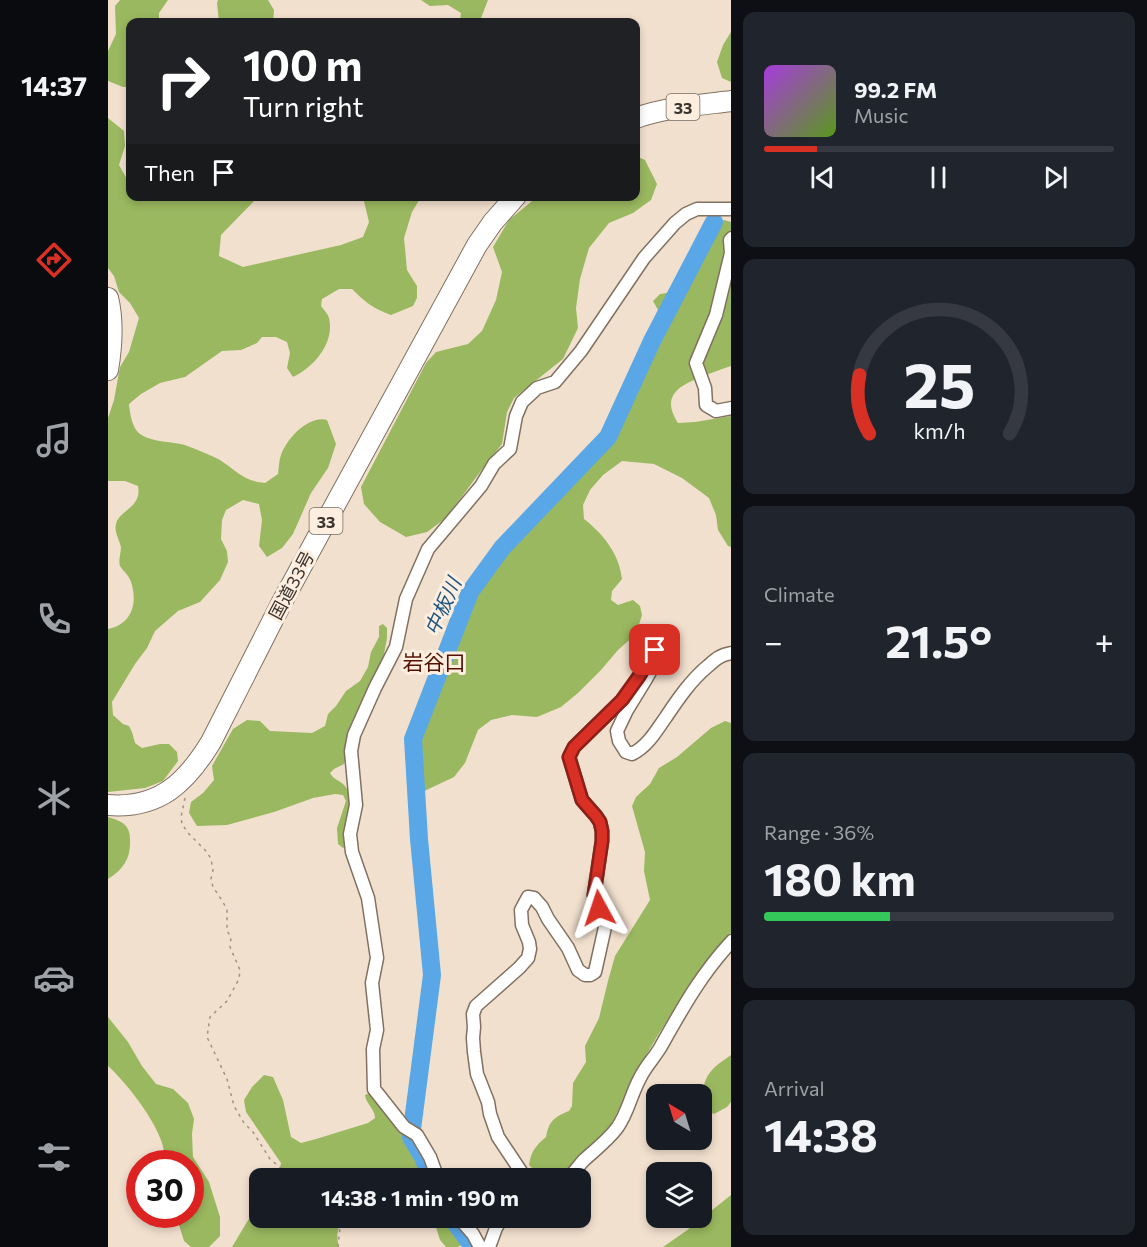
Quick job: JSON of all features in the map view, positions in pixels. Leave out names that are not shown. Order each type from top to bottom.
[{"type":"highway","name":"33","points":[[640,117],[686,106],[731,101]]},
{"type":"highway","name":"国道33号","points":[[108,805],[132,805],[149,801],[167,792],[183,780],[197,765],[282,602],[477,245],[512,201]]},
{"type":"highway","points":[[108,298],[112,350],[108,369]]},
{"type":"street","points":[[434,1168],[430,1156],[417,1135],[404,1127],[374,1089],[373,1049],[377,1030],[372,983],[377,957],[368,898],[352,852],[350,834],[356,805],[351,751],[354,735],[396,647],[406,599],[428,549],[481,486],[494,464],[510,449],[516,416],[522,402],[537,388],[555,382],[581,351],[644,258],[675,223],[697,209],[731,209]]},
{"type":"street","points":[[731,253],[716,315],[696,363],[705,388],[706,405],[716,411],[731,408]]},
{"type":"street","points":[[519,1168],[498,1137],[489,1114],[488,1102],[477,1074],[472,1014],[476,1006],[528,958],[529,942],[522,925],[521,910],[528,897],[534,898],[542,907],[568,948],[578,970],[585,975],[595,972],[605,927],[594,895],[602,831],[600,822],[582,800],[569,757],[574,747],[622,700],[655,650],[656,661],[617,731],[619,741],[626,752],[632,754],[641,750],[650,741],[677,700],[699,673],[722,655],[731,653]]},
{"type":"street","points":[[578,1168],[618,1127],[638,1080],[659,1050],[702,977],[731,942]]},
{"type":"street","points":[[468,1228],[480,1247]]},
{"type":"street","points":[[489,1247],[496,1228]]},
{"type":"path","points":[[183,780],[186,789],[182,824],[211,859],[213,887],[227,910],[227,931],[231,937],[230,947],[240,970],[238,979],[226,1001],[210,1017],[207,1037],[227,1079],[234,1106],[270,1160],[281,1168]]},
{"type":"path","points":[[338,1247],[340,1228]]},
{"type":"green space","points":[[120,0],[168,0],[159,13],[159,18],[126,18],[126,87],[108,81],[108,51],[116,34],[115,6]]},
{"type":"green space","points":[[218,0],[268,0],[274,10],[273,18],[219,18]]},
{"type":"green space","points":[[421,0],[488,0],[481,18],[460,18],[461,13],[448,5],[430,6]]},
{"type":"green space","points":[[731,32],[731,82],[722,78],[717,62]]},
{"type":"green space","points":[[108,118],[124,131],[125,146],[119,165],[126,177],[126,201],[254,201],[221,235],[219,256],[243,267],[341,245],[363,237],[369,222],[364,201],[419,201],[412,212],[404,238],[407,270],[417,286],[417,298],[413,306],[391,315],[370,305],[352,289],[339,289],[322,299],[321,306],[328,316],[329,336],[315,361],[301,373],[293,377],[287,368],[290,353],[287,342],[276,337],[262,337],[257,343],[241,350],[222,351],[185,377],[160,383],[129,404],[133,425],[140,434],[205,453],[220,460],[246,478],[257,482],[265,483],[278,474],[280,457],[284,448],[293,435],[306,424],[320,419],[327,420],[336,444],[328,468],[311,493],[293,534],[282,548],[267,557],[259,546],[262,520],[259,504],[243,500],[226,510],[222,520],[221,539],[227,551],[228,562],[220,580],[200,602],[178,611],[155,631],[147,648],[112,702],[113,715],[129,726],[135,743],[142,748],[169,744],[177,752],[178,761],[163,781],[145,788],[108,792],[108,629],[128,617],[134,598],[130,580],[119,564],[121,547],[116,533],[116,524],[121,515],[137,499],[138,486],[125,481],[108,481],[108,418],[120,367],[129,352],[139,318],[130,303],[119,292],[114,276],[108,268]]},
{"type":"green space","points":[[640,158],[645,160],[657,184],[651,200],[633,213],[609,223],[589,248],[580,279],[576,308],[578,328],[563,359],[514,398],[507,412],[502,444],[446,518],[427,532],[406,537],[380,522],[364,504],[361,487],[426,363],[436,352],[468,344],[482,331],[496,300],[502,272],[493,247],[509,220],[532,201],[640,201]]},
{"type":"green space","points":[[724,220],[731,222],[731,366],[680,387],[672,398],[671,405],[678,423],[731,416],[731,547],[718,530],[716,515],[709,498],[682,478],[654,464],[622,461],[603,475],[590,490],[583,505],[584,519],[609,545],[620,570],[622,579],[612,591],[611,600],[618,605],[633,600],[640,606],[642,615],[636,634],[578,693],[561,707],[537,717],[512,715],[491,720],[478,730],[465,763],[454,777],[420,793],[413,790],[408,756],[417,718],[430,680],[446,662],[442,643],[453,610],[488,554],[509,530],[550,494],[578,461],[606,435],[623,389],[646,348],[649,332],[658,310],[653,301],[660,294],[678,285],[684,276],[689,254],[696,241],[708,228]]},
{"type":"green space","points":[[383,624],[387,628],[387,638],[383,659],[358,716],[344,764],[330,773],[344,785],[350,798],[351,814],[347,846],[343,848],[338,844],[337,828],[346,801],[343,795],[313,798],[227,825],[197,826],[189,813],[191,802],[214,780],[212,766],[233,729],[247,720],[260,721],[270,731],[312,733],[325,726],[328,714],[346,691],[360,681],[368,667],[371,652],[379,637],[379,626]]},
{"type":"green space","points":[[725,721],[731,723],[731,932],[705,962],[658,1035],[638,1069],[604,1138],[572,1168],[532,1168],[529,1165],[536,1146],[546,1137],[553,1120],[569,1111],[572,1106],[573,1083],[586,1062],[585,1046],[599,1018],[615,956],[650,900],[644,871],[645,852],[632,806],[636,797],[650,784],[659,768],[677,757],[711,728]]},
{"type":"green space","points":[[108,817],[125,825],[130,839],[128,857],[118,871],[108,879]]},
{"type":"green space","points":[[108,1017],[156,1084],[173,1089],[188,1103],[194,1119],[193,1150],[163,1150],[161,1140],[146,1111],[108,1066]]},
{"type":"green space","points":[[731,1055],[731,1102],[714,1114],[712,1113],[712,1084],[704,1084],[716,1066]]},
{"type":"green space","points":[[264,1075],[273,1077],[283,1100],[291,1137],[301,1143],[368,1123],[375,1118],[365,1095],[371,1092],[406,1135],[409,1149],[423,1168],[280,1168],[281,1163],[246,1112],[244,1100],[252,1087]]},
{"type":"green space","points":[[204,1174],[209,1182],[220,1217],[220,1236],[209,1247],[191,1247],[184,1241],[180,1228],[204,1228]]},
{"type":"green space","points":[[731,1195],[731,1247],[663,1247],[690,1228],[712,1228],[712,1210]]},
{"type":"green space","points":[[249,1219],[249,1228],[339,1228],[339,1247],[232,1247]]},
{"type":"green space","points":[[436,1228],[456,1228],[464,1243],[458,1247],[446,1247],[440,1240]]},
{"type":"waterway","name":"中板川","points":[[427,1168],[411,1137],[432,975],[419,839],[413,739],[470,592],[502,548],[608,437],[652,341],[714,222]]},
{"type":"waterway","name":"中板川","points":[[459,1228],[473,1247]]},
{"type":"district","name":"岩谷口","points":[[434,661]]},
{"type":"route","points":[[599,908],[594,895],[602,831],[600,822],[582,800],[569,757],[583,737],[622,700],[655,650]]}]
